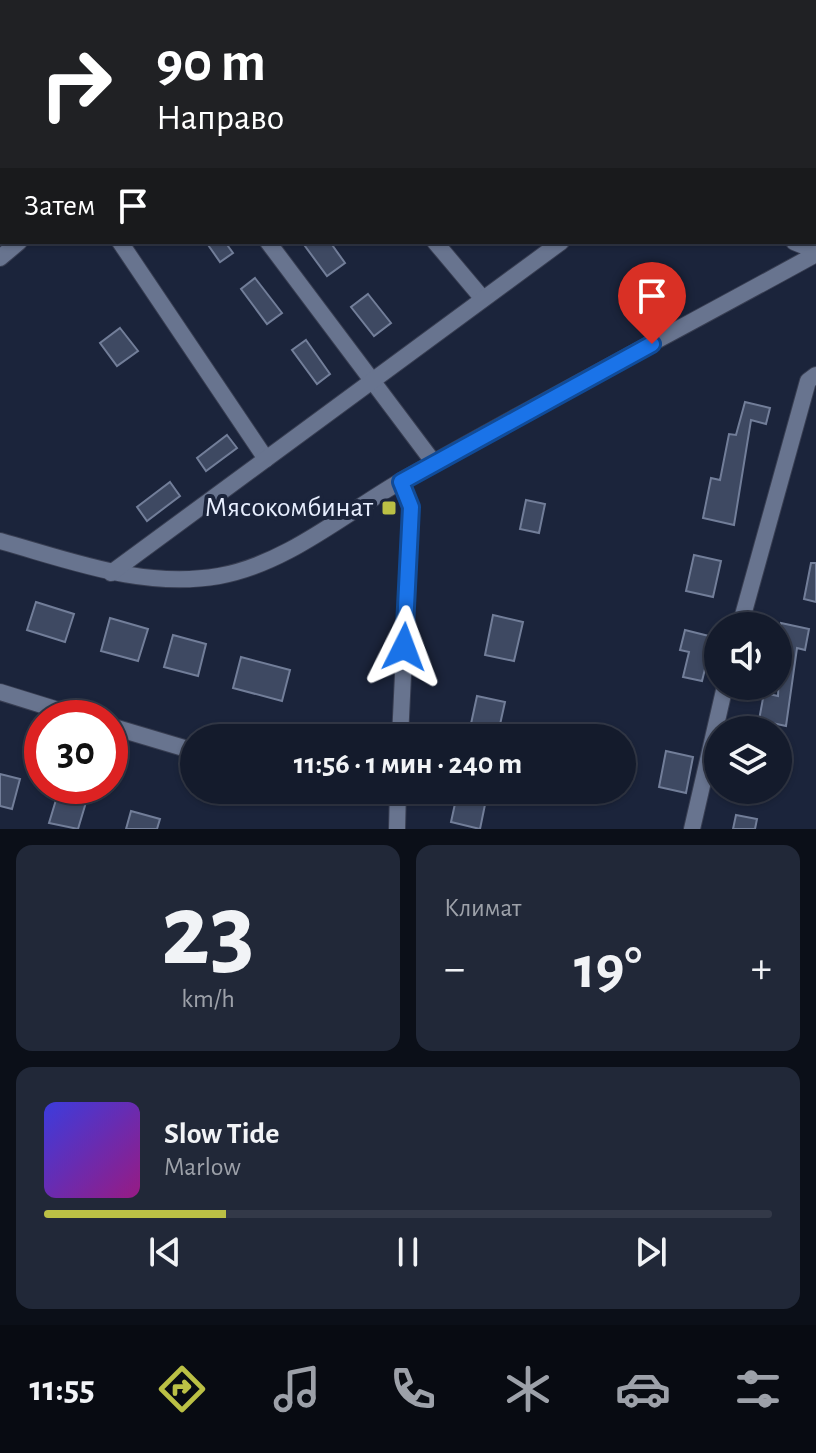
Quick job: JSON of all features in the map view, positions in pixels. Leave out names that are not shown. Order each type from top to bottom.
[{"type":"street","points":[[0,258],[17,244]]},
{"type":"street","points":[[121,244],[266,459]]},
{"type":"street","points":[[270,244],[434,463]]},
{"type":"street","points":[[437,244],[483,299]]},
{"type":"street","points":[[111,573],[558,244]]},
{"type":"street","points":[[798,244],[816,253]]},
{"type":"street","points":[[0,541],[111,573],[154,580],[220,576],[272,559],[434,463],[816,253]]},
{"type":"street","points":[[744,612],[808,381],[816,375]]},
{"type":"street","points":[[401,482],[411,507],[401,724]]},
{"type":"street","points":[[0,692],[26,700]]},
{"type":"street","points":[[692,829],[722,700]]},
{"type":"street","points":[[128,731],[180,747]]},
{"type":"street","points":[[397,829],[398,804]]},
{"type":"building","points":[[207,244],[226,244],[233,253],[220,262]]},
{"type":"building","points":[[303,244],[331,244],[345,263],[327,276]]},
{"type":"building","points":[[255,278],[282,313],[267,324],[241,289]]},
{"type":"building","points":[[368,294],[391,323],[374,336],[351,307]]},
{"type":"building","points":[[120,328],[138,351],[117,366],[100,343]]},
{"type":"building","points":[[306,340],[330,374],[317,384],[292,350]]},
{"type":"building","points":[[745,402],[770,408],[766,424],[751,420],[734,525],[703,518],[711,478],[720,480],[729,434],[736,435]]},
{"type":"building","points":[[227,435],[237,448],[206,471],[197,458]]},
{"type":"building","points":[[170,482],[180,496],[147,521],[137,507]]},
{"type":"building","points":[[526,500],[545,504],[539,533],[520,529]]},
{"type":"building","points":[[694,555],[721,561],[713,597],[686,591]]},
{"type":"building","points":[[811,563],[816,563],[816,602],[804,599]]},
{"type":"building","points":[[36,602],[74,614],[65,642],[27,630]]},
{"type":"building","points":[[493,615],[523,622],[514,661],[485,655]]},
{"type":"building","points":[[110,618],[148,629],[138,661],[101,651]]},
{"type":"building","points":[[792,625],[809,629],[805,650],[797,648],[792,683]]},
{"type":"building","points":[[685,630],[704,635],[702,681],[683,677],[689,652],[680,650]]},
{"type":"building","points":[[173,635],[206,644],[198,676],[164,667]]},
{"type":"building","points":[[241,657],[290,670],[282,701],[233,688]]},
{"type":"building","points":[[477,696],[505,702],[500,724],[471,724]]},
{"type":"building","points":[[763,700],[790,700],[787,716],[760,716]]},
{"type":"building","points":[[666,751],[693,757],[686,793],[659,787]]},
{"type":"building","points":[[0,774],[20,779],[12,809],[0,806]]},
{"type":"building","points":[[55,804],[86,804],[78,829],[49,823]]},
{"type":"building","points":[[455,804],[485,804],[480,829],[451,822]]},
{"type":"building","points":[[131,811],[160,819],[157,829],[126,829]]},
{"type":"building","points":[[736,815],[757,819],[755,829],[733,829]]},
{"type":"place","name":"Мясокомбинат","points":[[389,508]]},
{"type":"route","points":[[404,647],[411,507],[401,482],[652,344]]}]
